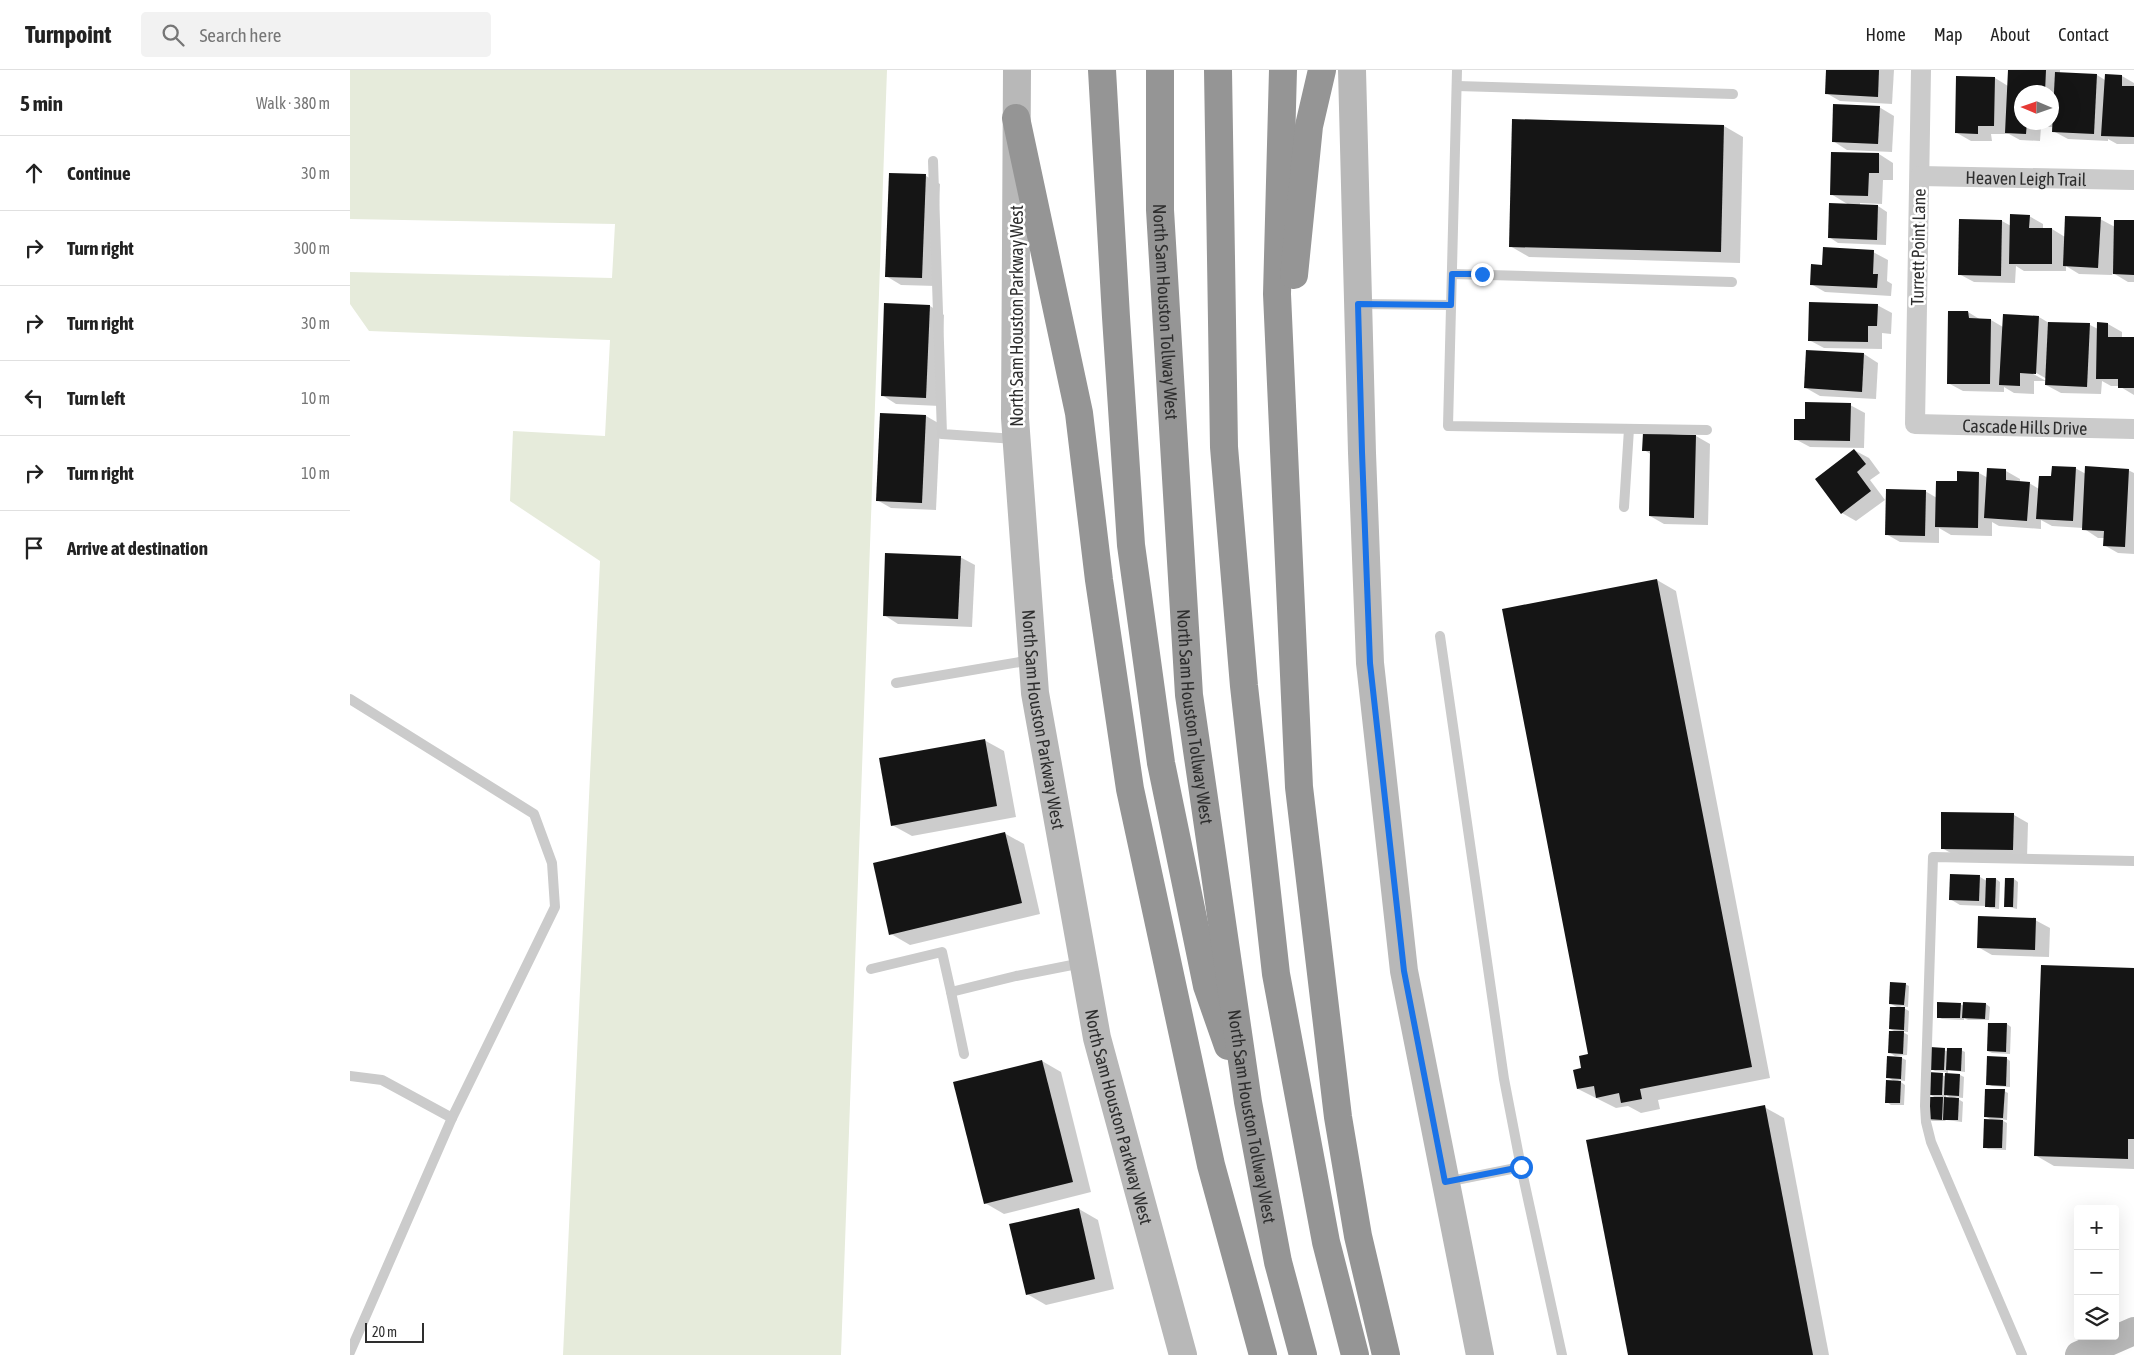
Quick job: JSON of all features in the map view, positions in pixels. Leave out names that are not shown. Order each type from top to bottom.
[{"type":"highway","points":[[1102,70],[1131,545],[1161,763],[1207,986],[1248,1102]]},
{"type":"highway","name":"North Sam Houston Tollway West","points":[[1160,70],[1160,210],[1189,695],[1248,1102],[1278,1262],[1303,1355]]},
{"type":"highway","points":[[1218,70],[1224,447],[1244,686],[1276,974],[1326,1242],[1355,1355]]},
{"type":"highway","points":[[1283,70],[1277,294],[1299,787],[1340,1127],[1358,1236],[1386,1355]]},
{"type":"highway","points":[[1322,70],[1309,126],[1292,293],[1322,979]]},
{"type":"highway","points":[[1016,118],[1079,413],[1102,599],[1130,789],[1211,1165],[1263,1355]]},
{"type":"main road","name":"North Sam Houston Parkway West","points":[[1018,70],[1016,118],[1015,418],[1035,693],[1097,1038],[1183,1355]]},
{"type":"main road","points":[[1352,70],[1362,452],[1370,663],[1404,971],[1480,1355]]},
{"type":"main road","points":[[2079,1355],[2134,1331]]},
{"type":"street","name":"Turrett Point Lane","points":[[1915,424],[1922,70]]},
{"type":"street","name":"Heaven Leigh Trail","points":[[1920,176],[2134,180]]},
{"type":"street","name":"Cascade Hills Drive","points":[[1915,424],[2134,429]]},
{"type":"lane","points":[[1457,70],[1448,426],[1707,430]]},
{"type":"lane","points":[[1456,86],[1733,94]]},
{"type":"lane","points":[[933,161],[942,434],[1016,439]]},
{"type":"lane","points":[[1452,274],[1732,282]]},
{"type":"lane","points":[[1358,304],[1451,305]]},
{"type":"lane","points":[[1624,507],[1629,429]]},
{"type":"lane","points":[[1440,636],[1504,1079],[1562,1355]]},
{"type":"lane","points":[[896,683],[1032,660]]},
{"type":"lane","points":[[350,699],[534,814],[552,863],[554,908],[452,1118],[350,1352]]},
{"type":"lane","points":[[2022,1355],[1931,1142],[1926,1122],[1933,857],[2134,861]]},
{"type":"lane","points":[[871,969],[942,952],[964,1054]]},
{"type":"lane","points":[[951,992],[1016,976],[1084,963]]},
{"type":"lane","points":[[350,1076],[382,1080],[452,1118]]},
{"type":"lane","points":[[1445,1182],[1521,1167]]},
{"type":"green space","points":[[350,70],[887,70],[841,1355],[563,1355],[600,561],[510,501],[513,431],[605,436],[610,340],[369,331],[350,304],[350,272],[612,278],[615,224],[350,219]]},
{"type":"building","points":[[1826,70],[1879,70],[1878,97],[1825,94]]},
{"type":"building","points":[[2008,70],[2046,70],[2045,85],[2014,85],[2014,130],[2026,130],[2026,134],[2005,133]]},
{"type":"building","points":[[2055,72],[2097,74],[2094,134],[2052,132],[2052,130],[2059,130],[2059,85],[2054,85]]},
{"type":"building","points":[[2105,74],[2122,75],[2122,86],[2134,86],[2134,137],[2101,136]]},
{"type":"building","points":[[1956,76],[1995,77],[1994,126],[1978,126],[1978,134],[1955,133]]},
{"type":"building","points":[[1833,104],[1880,106],[1878,144],[1832,142]]},
{"type":"building","points":[[1512,119],[1724,125],[1721,252],[1509,247]]},
{"type":"building","points":[[1831,152],[1879,153],[1879,173],[1869,173],[1868,196],[1830,195]]},
{"type":"building","points":[[889,173],[926,174],[922,278],[885,277]]},
{"type":"building","points":[[1829,203],[1878,205],[1877,240],[1828,238]]},
{"type":"building","points":[[2010,214],[2030,215],[2029,228],[2052,228],[2052,264],[2009,264]]},
{"type":"building","points":[[2065,216],[2101,217],[2098,268],[2063,266]]},
{"type":"building","points":[[1959,219],[2002,220],[2001,276],[1958,275]]},
{"type":"building","points":[[2114,220],[2134,220],[2134,275],[2113,274]]},
{"type":"building","points":[[1823,247],[1874,250],[1873,274],[1878,274],[1877,288],[1810,285],[1811,264],[1822,265]]},
{"type":"building","points":[[1809,302],[1878,304],[1877,326],[1868,326],[1868,342],[1808,341]]},
{"type":"building","points":[[884,303],[930,305],[926,398],[881,396]]},
{"type":"building","points":[[1948,311],[1968,311],[1969,318],[1991,319],[1990,384],[1947,384]]},
{"type":"building","points":[[2003,314],[2039,316],[2036,374],[2020,373],[2020,386],[1999,385]]},
{"type":"building","points":[[2048,322],[2090,323],[2087,387],[2045,385]]},
{"type":"building","points":[[2097,322],[2108,323],[2108,337],[2134,337],[2134,388],[2118,388],[2118,379],[2096,379]]},
{"type":"building","points":[[1806,350],[1864,353],[1862,392],[1804,388]]},
{"type":"building","points":[[1805,402],[1851,403],[1850,441],[1794,440],[1794,419],[1805,419]]},
{"type":"building","points":[[880,413],[926,415],[922,503],[876,501]]},
{"type":"building","points":[[1643,433],[1696,435],[1694,518],[1649,516],[1650,451],[1642,451]]},
{"type":"building","points":[[1854,449],[1866,464],[1857,472],[1871,491],[1841,514],[1815,479]]},
{"type":"building","points":[[2052,466],[2076,467],[2073,521],[2036,519],[2039,476],[2051,476]]},
{"type":"building","points":[[2085,466],[2129,469],[2125,547],[2103,546],[2104,531],[2082,530]]},
{"type":"building","points":[[1987,468],[2006,469],[2006,480],[2030,482],[2027,521],[1984,518]]},
{"type":"building","points":[[1957,471],[1979,472],[1978,528],[1935,527],[1936,481],[1957,481]]},
{"type":"building","points":[[1886,489],[1926,490],[1925,536],[1885,535]]},
{"type":"building","points":[[885,553],[961,556],[958,619],[883,616]]},
{"type":"building","points":[[1657,579],[1752,1067],[1640,1089],[1642,1099],[1621,1103],[1619,1093],[1596,1098],[1594,1086],[1577,1089],[1573,1070],[1581,1068],[1579,1056],[1588,1054],[1502,609]]},
{"type":"building","points":[[985,739],[997,806],[891,826],[879,758]]},
{"type":"building","points":[[1941,812],[2014,813],[2013,850],[1941,849]]},
{"type":"building","points":[[1005,832],[1022,903],[889,935],[873,863]]},
{"type":"building","points":[[1950,874],[1980,875],[1979,901],[1949,900]]},
{"type":"building","points":[[1986,878],[1996,878],[1995,907],[1985,907]]},
{"type":"building","points":[[2005,878],[2014,878],[2013,907],[2004,907]]},
{"type":"building","points":[[1978,916],[2036,918],[2035,950],[1977,948]]},
{"type":"building","points":[[2041,965],[2134,968],[2134,1139],[2128,1139],[2128,1159],[2034,1156]]},
{"type":"building","points":[[1890,982],[1906,983],[1904,1005],[1889,1004]]},
{"type":"building","points":[[1937,1002],[1961,1003],[1960,1018],[1937,1018]]},
{"type":"building","points":[[1963,1002],[1986,1003],[1985,1019],[1962,1018]]},
{"type":"building","points":[[1890,1007],[1905,1007],[1904,1030],[1889,1029]]},
{"type":"building","points":[[1988,1023],[2007,1023],[2006,1052],[1987,1051]]},
{"type":"building","points":[[1889,1031],[1904,1031],[1903,1054],[1888,1053]]},
{"type":"building","points":[[1930,1047],[1945,1048],[1944,1070],[1929,1070]]},
{"type":"building","points":[[1947,1048],[1962,1048],[1961,1071],[1946,1070]]},
{"type":"building","points":[[1887,1056],[1902,1057],[1901,1079],[1886,1078]]},
{"type":"building","points":[[1987,1056],[2007,1057],[2006,1086],[1986,1085]]},
{"type":"building","points":[[1042,1060],[1073,1182],[984,1204],[953,1082]]},
{"type":"building","points":[[1928,1072],[1943,1073],[1942,1095],[1927,1095]]},
{"type":"building","points":[[1945,1073],[1960,1074],[1959,1096],[1944,1095]]},
{"type":"building","points":[[1886,1080],[1901,1081],[1900,1103],[1885,1103]]},
{"type":"building","points":[[1985,1089],[2005,1089],[2003,1118],[1984,1117]]},
{"type":"building","points":[[1928,1097],[1943,1097],[1942,1120],[1927,1119]]},
{"type":"building","points":[[1944,1097],[1959,1098],[1958,1120],[1943,1120]]},
{"type":"building","points":[[1765,1105],[1813,1355],[1628,1355],[1586,1140]]},
{"type":"building","points":[[1984,1119],[2003,1120],[2002,1148],[1983,1148]]},
{"type":"building","points":[[1079,1208],[1095,1279],[1026,1295],[1009,1224]]},
{"type":"route","points":[[1482,274],[1452,274],[1451,305],[1358,304],[1370,663],[1404,971],[1445,1182],[1521,1167]]}]
